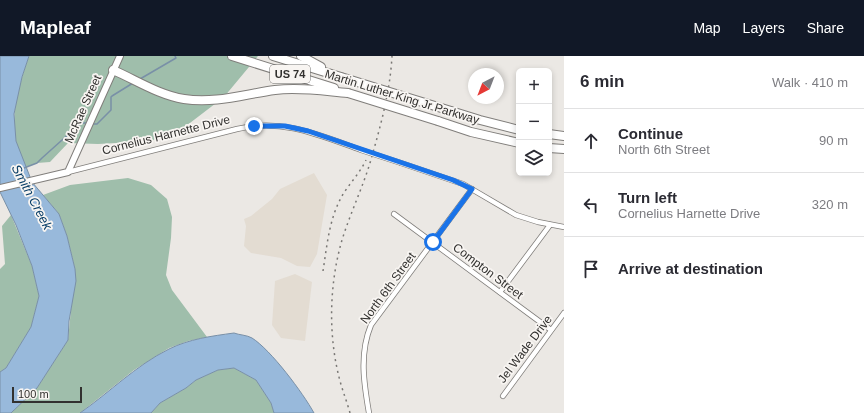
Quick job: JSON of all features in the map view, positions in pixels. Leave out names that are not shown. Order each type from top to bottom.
[{"type":"highway","name":"Martin Luther King Jr Parkway","points":[[232,56],[438,122],[471,132],[516,142]]},
{"type":"highway","name":"Martin Luther King Jr Parkway","points":[[273,56],[480,120],[516,129]]},
{"type":"highway","points":[[301,56],[341,77]]},
{"type":"highway","points":[[113,70],[161,93],[182,99],[192,100],[217,100],[284,89],[304,89],[348,93]]},
{"type":"highway","points":[[552,134],[564,136]]},
{"type":"highway","points":[[552,148],[564,150]]},
{"type":"main road","name":"McRae Street","points":[[68,172],[81,139],[120,56]]},
{"type":"main road","points":[[0,188],[68,172]]},
{"type":"street","name":"Cornelius Harnette Drive","points":[[68,172],[237,129],[263,125],[296,128],[453,180],[516,214],[533,221],[564,227]]},
{"type":"street","name":"North 6th Street","points":[[370,413],[363,368],[364,348],[368,332],[377,316],[472,189]]},
{"type":"street","name":"Compton Street","points":[[394,214],[552,330]]},
{"type":"street","points":[[500,292],[550,225]]},
{"type":"street","name":"Jel Wade Drive","points":[[503,396],[564,313]]},
{"type":"shaded area","points":[[314,173],[327,195],[317,254],[310,267],[297,266],[281,258],[251,253],[244,246],[246,226],[244,219],[251,216],[272,199],[280,189]]},
{"type":"shaded area","points":[[295,274],[312,282],[305,341],[281,338],[272,325],[275,281]]},
{"type":"green space","points":[[29,56],[258,56],[224,97],[186,126],[151,141],[98,144],[68,143],[50,162],[37,163],[26,167],[16,141],[14,120],[19,87]]},
{"type":"green space","points":[[128,178],[151,185],[167,199],[172,217],[166,275],[172,290],[207,337],[188,341],[169,348],[134,370],[80,413],[11,413],[37,388],[68,340],[75,269],[67,236],[59,214],[43,195],[70,185]]},
{"type":"green space","points":[[11,215],[32,266],[39,296],[31,327],[6,368],[0,372],[0,269],[5,264],[2,226]]},
{"type":"green space","points":[[234,368],[256,380],[271,403],[274,413],[151,413],[160,403],[186,388],[196,380],[218,370]]},
{"type":"water","name":"Smith Creek","points":[[0,56],[29,56],[22,77],[14,114],[16,141],[32,182],[59,214],[67,236],[75,269],[76,281],[69,321],[68,340],[37,388],[11,413],[0,413],[0,372],[6,368],[31,327],[39,296],[32,266],[16,225],[0,192]]},
{"type":"water","points":[[234,333],[252,338],[268,352],[295,384],[314,413],[274,413],[271,403],[256,380],[234,368],[218,370],[196,380],[186,388],[160,403],[151,413],[80,413],[145,363],[169,349],[193,340]]},
{"type":"waterway","points":[[140,79],[176,58],[175,56]]},
{"type":"waterway","points":[[92,124],[97,124],[111,110],[111,97],[133,83]]},
{"type":"waterway","name":"Smith Creek","points":[[24,168],[37,163],[81,123],[88,123]]},
{"type":"railway","points":[[350,413],[340,381],[333,346],[332,293],[342,240],[367,173],[384,110],[392,56]]},
{"type":"railway","points":[[323,271],[329,233],[334,214],[342,196],[366,160]]},
{"type":"route","points":[[254,126],[275,125],[308,131],[453,180],[472,189],[433,242]]}]
